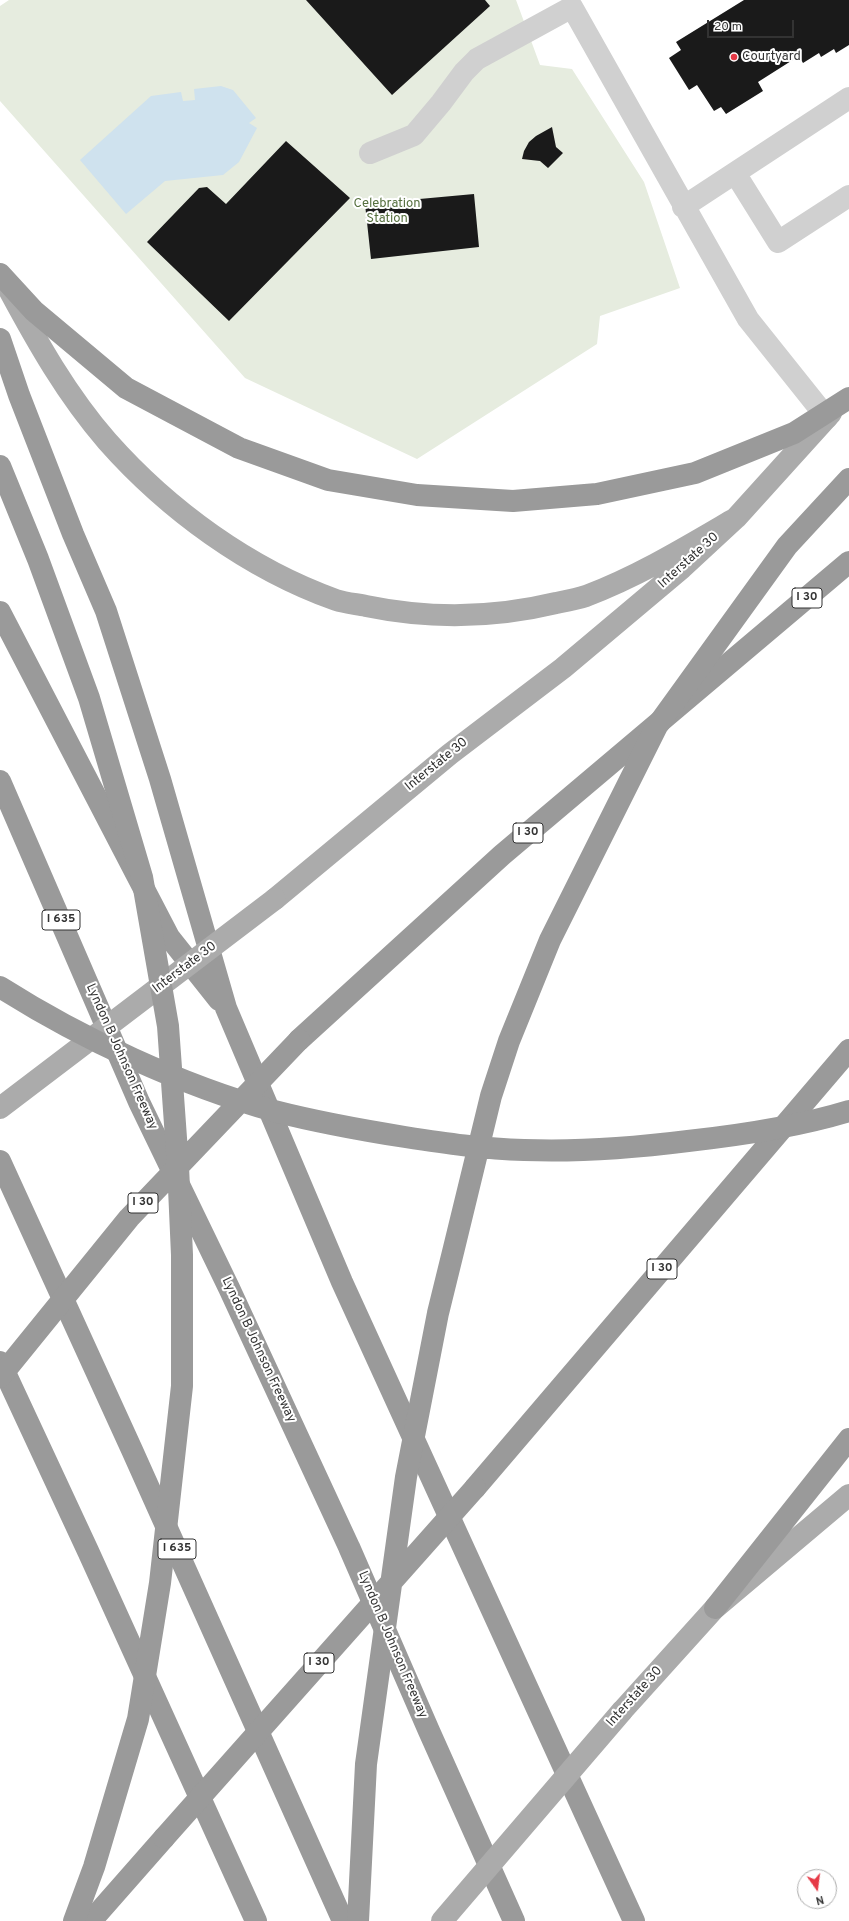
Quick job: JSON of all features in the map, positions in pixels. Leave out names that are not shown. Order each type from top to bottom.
[{"type":"highway","points":[[0,274],[34,311],[126,388],[247,450],[328,480],[417,495],[513,501],[597,494],[695,473],[794,433],[849,398]]},
{"type":"highway","points":[[0,339],[19,395],[73,534],[106,611],[160,779],[226,1008],[342,1282],[634,1921]]},
{"type":"highway","points":[[0,466],[38,559],[89,698],[142,877],[168,1026],[178,1173],[182,1255],[182,1386],[160,1583],[138,1719],[94,1867],[74,1921]]},
{"type":"highway","points":[[358,1921],[366,1764],[406,1477],[438,1313],[495,1082],[509,1042],[550,940],[658,726],[787,546],[849,478]]},
{"type":"highway","name":"I 30","points":[[0,1377],[129,1218],[299,1040],[502,855],[849,562]]},
{"type":"highway","points":[[0,612],[169,937],[226,1008]]},
{"type":"highway","name":"Lyndon B Johnson Freeway","points":[[0,781],[138,1102],[229,1288],[349,1547],[514,1921]]},
{"type":"highway","points":[[0,987],[27,1004],[110,1047],[144,1063],[228,1095],[274,1110],[335,1124],[451,1144],[523,1150],[592,1150],[644,1146],[768,1130],[849,1111]]},
{"type":"highway","name":"I 30","points":[[91,1921],[475,1488],[849,1050]]},
{"type":"highway","name":"I 635","points":[[0,1161],[135,1457],[343,1921]]},
{"type":"highway","points":[[0,1362],[88,1551],[256,1921]]},
{"type":"highway","points":[[715,1608],[849,1439]]},
{"type":"main road","points":[[0,274],[35,338],[69,393],[107,441],[149,484],[197,523],[242,554],[291,580],[337,601],[396,612],[461,616],[523,611],[585,596],[638,573],[736,518]]},
{"type":"main road","name":"Interstate 30","points":[[0,1108],[275,899],[450,754],[563,668],[682,568],[736,518],[849,393]]},
{"type":"main road","name":"Interstate 30","points":[[442,1921],[622,1711],[715,1608],[849,1495]]},
{"type":"lane","points":[[370,153],[414,135],[441,103],[464,72],[477,59],[572,7],[683,207],[748,319],[827,418]]},
{"type":"lane","points":[[683,207],[849,98]]},
{"type":"lane","points":[[735,172],[778,242],[849,196]]},
{"type":"green space","name":"Celebration Station","points":[[9,0],[516,0],[540,65],[572,69],[644,182],[680,288],[600,316],[597,344],[417,459],[245,378],[0,101],[0,6]]},
{"type":"water","points":[[221,86],[233,90],[256,118],[249,123],[257,128],[239,162],[223,175],[165,181],[126,214],[80,160],[151,96],[181,92],[183,101],[195,100],[194,89]]},
{"type":"building","points":[[306,0],[485,0],[490,6],[392,95]]},
{"type":"building","name":"Courtyard","points":[[744,0],[849,0],[849,45],[836,53],[834,49],[821,57],[819,53],[803,63],[799,56],[758,82],[763,91],[726,114],[721,107],[714,111],[697,85],[689,90],[669,58],[681,50],[676,42]]},
{"type":"building","points":[[552,127],[556,147],[563,153],[548,168],[540,161],[522,159],[529,142],[536,136]]},
{"type":"building","points":[[286,141],[350,198],[229,321],[147,242],[199,188],[207,187],[226,204]]},
{"type":"building","points":[[474,194],[479,247],[371,259],[365,204]]},
{"type":"place","name":"Courtyard","points":[[734,57]]}]
